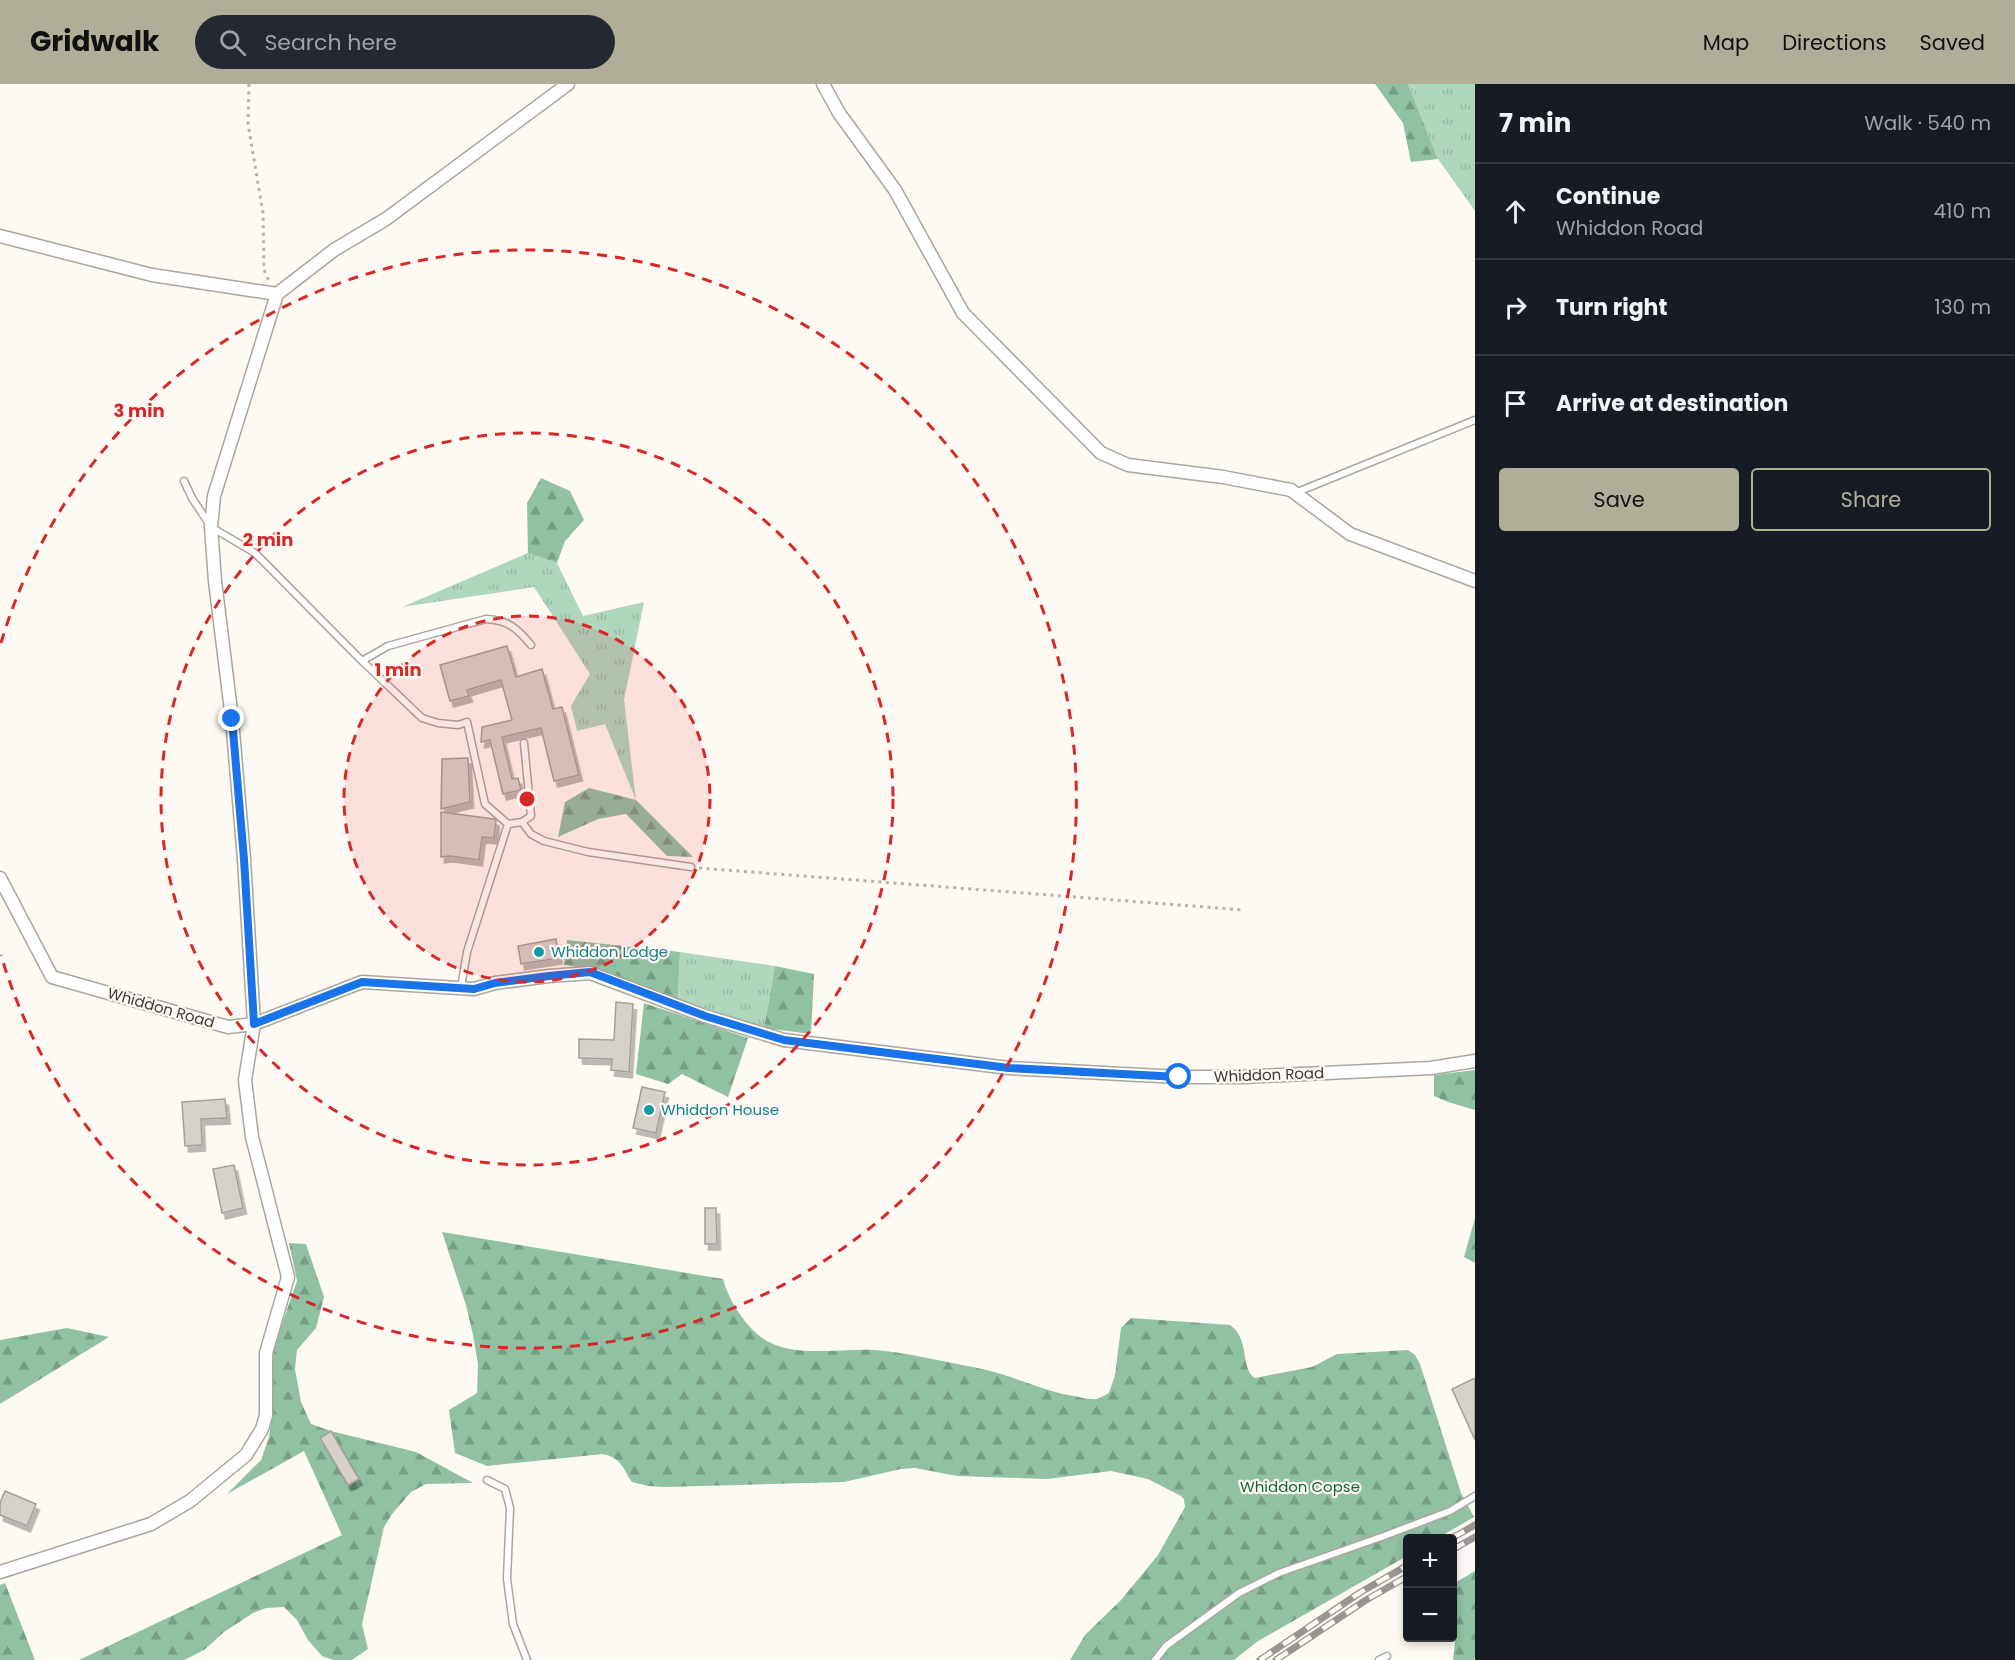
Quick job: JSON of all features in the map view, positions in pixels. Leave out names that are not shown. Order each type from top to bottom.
[{"type":"street","points":[[0,1572],[151,1524],[190,1501],[246,1455],[262,1430],[266,1415],[266,1353],[288,1277],[252,1137],[245,1080],[254,1024],[233,731],[215,581],[212,527],[214,496],[277,294],[334,250],[386,219],[568,84]]},
{"type":"street","points":[[823,84],[838,113],[895,190],[963,313],[1101,453],[1128,465],[1223,477],[1292,490],[1350,534],[1475,581]]},
{"type":"street","points":[[0,236],[152,275],[277,294]]},
{"type":"street","name":"Whiddon Road","points":[[0,878],[52,977],[228,1027],[254,1024],[362,982],[474,989],[495,983],[590,972],[705,1016],[784,1040],[1009,1068],[1179,1077],[1241,1077],[1431,1068],[1475,1061]]},
{"type":"lane","points":[[1295,494],[1475,420]]},
{"type":"lane","points":[[184,481],[192,498],[212,527],[255,553],[422,718],[438,723],[458,725],[467,722],[485,804],[508,824],[522,822],[531,816],[524,743]]},
{"type":"lane","points":[[362,661],[388,646],[486,619],[501,620],[519,630],[531,645]]},
{"type":"lane","points":[[522,822],[531,834],[544,841],[588,852],[691,867]]},
{"type":"lane","points":[[461,987],[467,952],[508,824]]},
{"type":"lane","points":[[487,1480],[505,1489],[510,1508],[507,1579],[513,1624],[527,1660]]},
{"type":"lane","points":[[1155,1660],[1166,1646],[1239,1593],[1279,1573],[1450,1510],[1475,1496]]},
{"type":"lane","points":[[1379,1660],[1387,1656]]},
{"type":"path","points":[[249,84],[248,124],[263,213],[264,270],[277,294]]},
{"type":"path","points":[[691,867],[1244,910]]},
{"type":"green space","points":[[1375,84],[1408,84],[1438,159],[1411,162],[1403,123]]},
{"type":"green space","points":[[1408,84],[1475,84],[1475,211],[1438,159]]},
{"type":"green space","points":[[541,478],[570,491],[584,520],[565,541],[557,563],[528,553],[527,503]]},
{"type":"green space","points":[[528,553],[557,563],[583,616],[644,602],[624,700],[636,800],[605,724],[577,731],[571,706],[590,674],[534,587],[402,607]]},
{"type":"green space","points":[[589,788],[636,800],[693,857],[667,856],[626,814],[598,819],[558,837],[565,802]]},
{"type":"green space","points":[[567,940],[680,952],[678,999],[591,969],[564,965]]},
{"type":"green space","points":[[680,952],[775,966],[764,1028],[678,999]]},
{"type":"green space","points":[[775,966],[814,974],[811,1034],[764,1028]]},
{"type":"green space","points":[[644,1003],[748,1038],[728,1097],[682,1074],[668,1084],[636,1074]]},
{"type":"green space","points":[[1475,1070],[1475,1110],[1434,1096],[1434,1075]]},
{"type":"green space","points":[[1475,1218],[1475,1263],[1464,1257]]},
{"type":"green space","name":"Whiddon Copse","points":[[442,1232],[723,1279],[741,1316],[755,1332],[771,1343],[782,1347],[808,1351],[875,1350],[912,1355],[999,1373],[1048,1390],[1088,1399],[1096,1399],[1109,1393],[1115,1375],[1121,1328],[1131,1318],[1230,1325],[1240,1338],[1250,1374],[1255,1378],[1312,1367],[1337,1354],[1408,1350],[1415,1355],[1420,1364],[1461,1493],[1474,1517],[1445,1534],[1403,1534],[1403,1558],[1258,1641],[1234,1660],[1070,1660],[1085,1635],[1121,1600],[1158,1555],[1185,1507],[1181,1496],[1148,1479],[1111,1471],[1047,1479],[957,1476],[915,1468],[844,1482],[665,1487],[632,1482],[618,1461],[603,1454],[487,1466],[455,1453],[449,1410],[477,1393],[478,1364],[466,1305]]},
{"type":"green space","points":[[289,1243],[306,1244],[324,1297],[316,1328],[297,1350],[295,1369],[301,1402],[311,1424],[416,1452],[473,1483],[426,1484],[411,1492],[392,1514],[384,1527],[362,1624],[368,1649],[352,1660],[333,1660],[322,1656],[308,1640],[297,1620],[284,1607],[266,1608],[253,1613],[224,1632],[204,1650],[184,1660],[79,1660],[342,1535],[304,1451],[227,1494],[261,1460],[269,1437],[272,1415],[270,1383],[275,1344],[297,1281]]},
{"type":"green space","points":[[67,1328],[109,1337],[0,1404],[0,1340]]},
{"type":"green space","points":[[1475,1571],[1474,1660],[1453,1660],[1455,1642],[1457,1642],[1457,1582]]},
{"type":"green space","points":[[5,1583],[35,1660],[0,1660],[0,1585]]},
{"type":"building","points":[[507,646],[516,677],[542,669],[553,709],[562,707],[579,775],[554,781],[541,728],[502,737],[512,779],[518,778],[521,790],[503,794],[490,740],[481,742],[482,727],[512,720],[501,680],[467,690],[469,696],[450,701],[440,665]]},
{"type":"building","points":[[468,758],[470,802],[441,809],[442,759]]},
{"type":"building","points":[[441,812],[496,821],[494,838],[482,837],[479,860],[441,857]]},
{"type":"building","name":"Whiddon Lodge","points":[[556,939],[559,958],[521,964],[518,946]]},
{"type":"building","points":[[616,1002],[633,1004],[629,1072],[611,1070],[612,1059],[579,1058],[579,1039],[614,1040]]},
{"type":"building","name":"Whiddon House","points":[[642,1087],[665,1092],[656,1133],[633,1128]]},
{"type":"building","points":[[225,1099],[227,1118],[201,1119],[202,1145],[185,1146],[182,1102]]},
{"type":"building","points":[[234,1165],[243,1208],[222,1213],[213,1169]]},
{"type":"building","points":[[705,1208],[716,1208],[717,1244],[705,1244]]},
{"type":"building","points":[[1475,1378],[1475,1440],[1452,1389]]},
{"type":"building","points":[[331,1431],[359,1479],[348,1485],[320,1438]]},
{"type":"building","points":[[5,1491],[36,1504],[27,1526],[0,1515],[0,1503]]},
{"type":"railway","points":[[1457,1535],[1475,1525]]},
{"type":"railway","points":[[1457,1547],[1475,1537]]},
{"type":"railway","points":[[1260,1660],[1361,1592],[1403,1568]]},
{"type":"railway","points":[[1276,1660],[1366,1600],[1403,1579]]},
{"type":"place","name":"Whiddon Lodge","points":[[539,952]]},
{"type":"place","name":"Whiddon House","points":[[649,1110]]},
{"type":"route","points":[[232,719],[244,859],[254,1024],[362,982],[474,989],[495,983],[590,972],[705,1016],[784,1040],[1009,1068],[1179,1077]]}]
